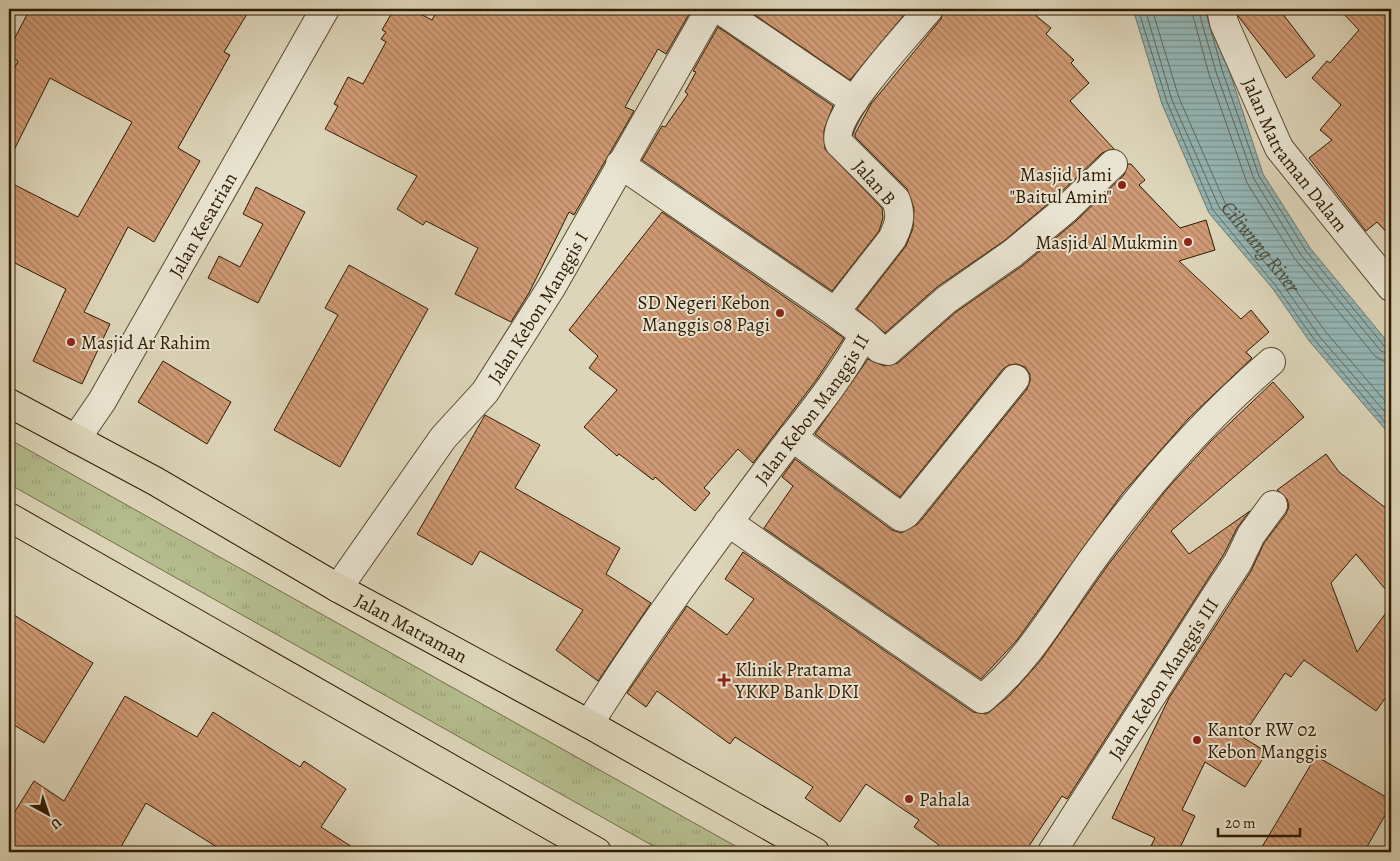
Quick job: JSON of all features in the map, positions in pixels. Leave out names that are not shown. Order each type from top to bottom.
[{"type":"main road","name":"Jalan Matraman","points":[[9,403],[156,481],[338,588],[589,724],[815,852]]},
{"type":"main road","points":[[9,517],[597,852]]},
{"type":"street","name":"Jalan Kesatrian","points":[[76,439],[102,401],[325,9]]},
{"type":"street","name":"Jalan Kebon Manggis I","points":[[338,588],[443,438],[485,392],[551,288],[710,9]]},
{"type":"street","points":[[719,9],[854,101]]},
{"type":"street","name":"Jalan B","points":[[836,312],[892,239],[901,213],[896,200],[839,143],[836,137],[838,129],[854,101],[886,58],[930,9]]},
{"type":"street","name":"Jalan Matraman Dalam","points":[[1221,9],[1224,23],[1279,148],[1391,287]]},
{"type":"street","name":"Jalan Kebon Manggis II","points":[[589,724],[613,686],[728,522],[833,382],[864,334],[836,312],[620,164]]},
{"type":"street","points":[[864,334],[880,349],[888,352],[946,300],[1013,253],[1066,209],[1113,164]]},
{"type":"street","points":[[728,522],[982,699],[998,685],[1038,638],[1095,556],[1142,496],[1232,396],[1271,362]]},
{"type":"street","points":[[792,438],[901,517],[1015,380]]},
{"type":"street","name":"Jalan Kebon Manggis III","points":[[1052,852],[1225,584],[1251,535],[1273,505]]},
{"type":"green space","points":[[9,439],[746,852],[664,852],[9,484]]},
{"type":"water","name":"Ciliwung River","points":[[1133,9],[1209,9],[1263,174],[1310,248],[1391,346],[1391,436],[1310,342],[1273,289],[1209,213],[1162,104]]},
{"type":"building","points":[[30,9],[250,9],[224,52],[230,55],[178,148],[200,161],[154,242],[128,227],[84,312],[110,324],[82,384],[33,361],[66,289],[9,260],[9,182],[78,217],[132,122],[50,78],[9,160],[9,79],[18,61],[9,56],[9,49]]},
{"type":"building","points":[[394,9],[411,9],[432,20],[438,9],[692,9],[666,54],[658,49],[625,107],[634,111],[574,215],[569,212],[529,293],[511,322],[455,294],[478,248],[426,221],[423,225],[397,209],[417,176],[325,129],[338,106],[334,104],[348,77],[363,84],[386,42],[381,39],[386,32],[382,30]]},
{"type":"building","points":[[746,9],[909,9],[850,80]]},
{"type":"building","points":[[944,9],[1028,9],[1051,28],[1046,34],[1074,60],[1071,63],[1089,83],[1070,101],[1114,149],[1102,153],[1056,197],[1004,241],[937,287],[885,333],[857,309],[906,246],[913,228],[914,208],[907,189],[855,137],[855,134],[871,104],[941,19]]},
{"type":"building","points":[[1237,9],[1279,9],[1315,56],[1286,78],[1238,16]]},
{"type":"building","points":[[1339,9],[1391,9],[1391,237],[1377,222],[1366,231],[1309,158],[1332,140],[1320,130],[1341,105],[1312,78],[1327,61],[1330,63],[1359,30]]},
{"type":"building","points":[[718,27],[833,106],[824,130],[825,149],[882,208],[883,218],[879,231],[832,291],[642,160],[662,126],[665,127],[688,94],[685,92],[696,72],[693,71]]},
{"type":"building","points":[[1128,164],[1131,164],[1145,180],[1139,185],[1180,228],[1206,220],[1215,250],[1179,261],[1241,319],[1251,310],[1269,332],[1246,352],[1252,358],[1188,419],[1122,494],[1017,640],[981,679],[764,528],[793,486],[782,477],[795,459],[892,530],[901,533],[918,524],[1027,389],[1030,374],[1025,367],[1017,364],[1009,365],[1003,369],[900,497],[815,434],[868,359],[884,366],[898,363],[956,312],[1022,266],[1076,221],[1124,175]]},
{"type":"building","points":[[256,187],[305,212],[258,303],[208,278],[219,256],[240,267],[263,224],[243,214]]},
{"type":"building","points":[[662,212],[844,338],[817,379],[753,463],[738,449],[704,488],[710,493],[695,511],[655,477],[653,480],[619,454],[617,456],[584,427],[617,390],[589,368],[598,356],[569,330]]},
{"type":"building","points":[[349,265],[428,309],[340,467],[274,430],[338,315],[325,308]]},
{"type":"building","points":[[163,361],[231,402],[207,444],[138,402]]},
{"type":"building","points":[[1273,382],[1304,417],[1171,531],[1189,554],[1250,511],[1237,528],[1224,554],[1067,799],[1062,796],[1025,852],[934,852],[939,845],[914,827],[919,820],[866,784],[840,822],[805,798],[813,787],[735,737],[730,744],[657,691],[646,707],[627,693],[687,606],[727,635],[754,599],[725,579],[743,552],[973,712],[987,714],[1010,695],[1041,660],[1108,565],[1167,489],[1211,441]]},
{"type":"building","points":[[485,415],[540,445],[515,488],[620,548],[606,574],[651,603],[598,681],[556,650],[583,610],[480,551],[472,565],[417,534]]},
{"type":"building","points":[[1326,454],[1339,472],[1391,512],[1391,596],[1356,554],[1331,583],[1357,652],[1391,606],[1391,690],[1376,711],[1304,660],[1291,677],[1285,673],[1242,737],[1267,752],[1245,787],[1205,762],[1182,810],[1195,816],[1178,852],[1148,852],[1155,838],[1112,818],[1169,698],[1251,571],[1264,543],[1286,514],[1289,506],[1287,499],[1277,490]]},
{"type":"building","points":[[9,612],[93,663],[44,743],[9,722]]},
{"type":"building","points":[[125,696],[197,737],[213,712],[300,767],[304,761],[346,789],[321,827],[360,852],[225,852],[146,803],[118,852],[9,852],[9,821],[34,781],[64,801]]},
{"type":"building","points":[[1316,756],[1391,800],[1391,805],[1364,852],[1259,852]]},
{"type":"place","name":"Masjid Jami \"Baitul Amin\"","points":[[1122,185]]},
{"type":"place","name":"Masjid Al Mukmin","points":[[1188,242]]},
{"type":"place","name":"SD Negeri Kebon Manggis 08 Pagi","points":[[780,313]]},
{"type":"place","name":"Masjid Ar Rahim","points":[[71,342]]},
{"type":"place","name":"Klinik Pratama YKKP Bank DKI","points":[[724,680]]},
{"type":"place","name":"Kantor RW 02 Kebon Manggis","points":[[1197,740]]},
{"type":"place","name":"Pahala","points":[[909,799]]}]
